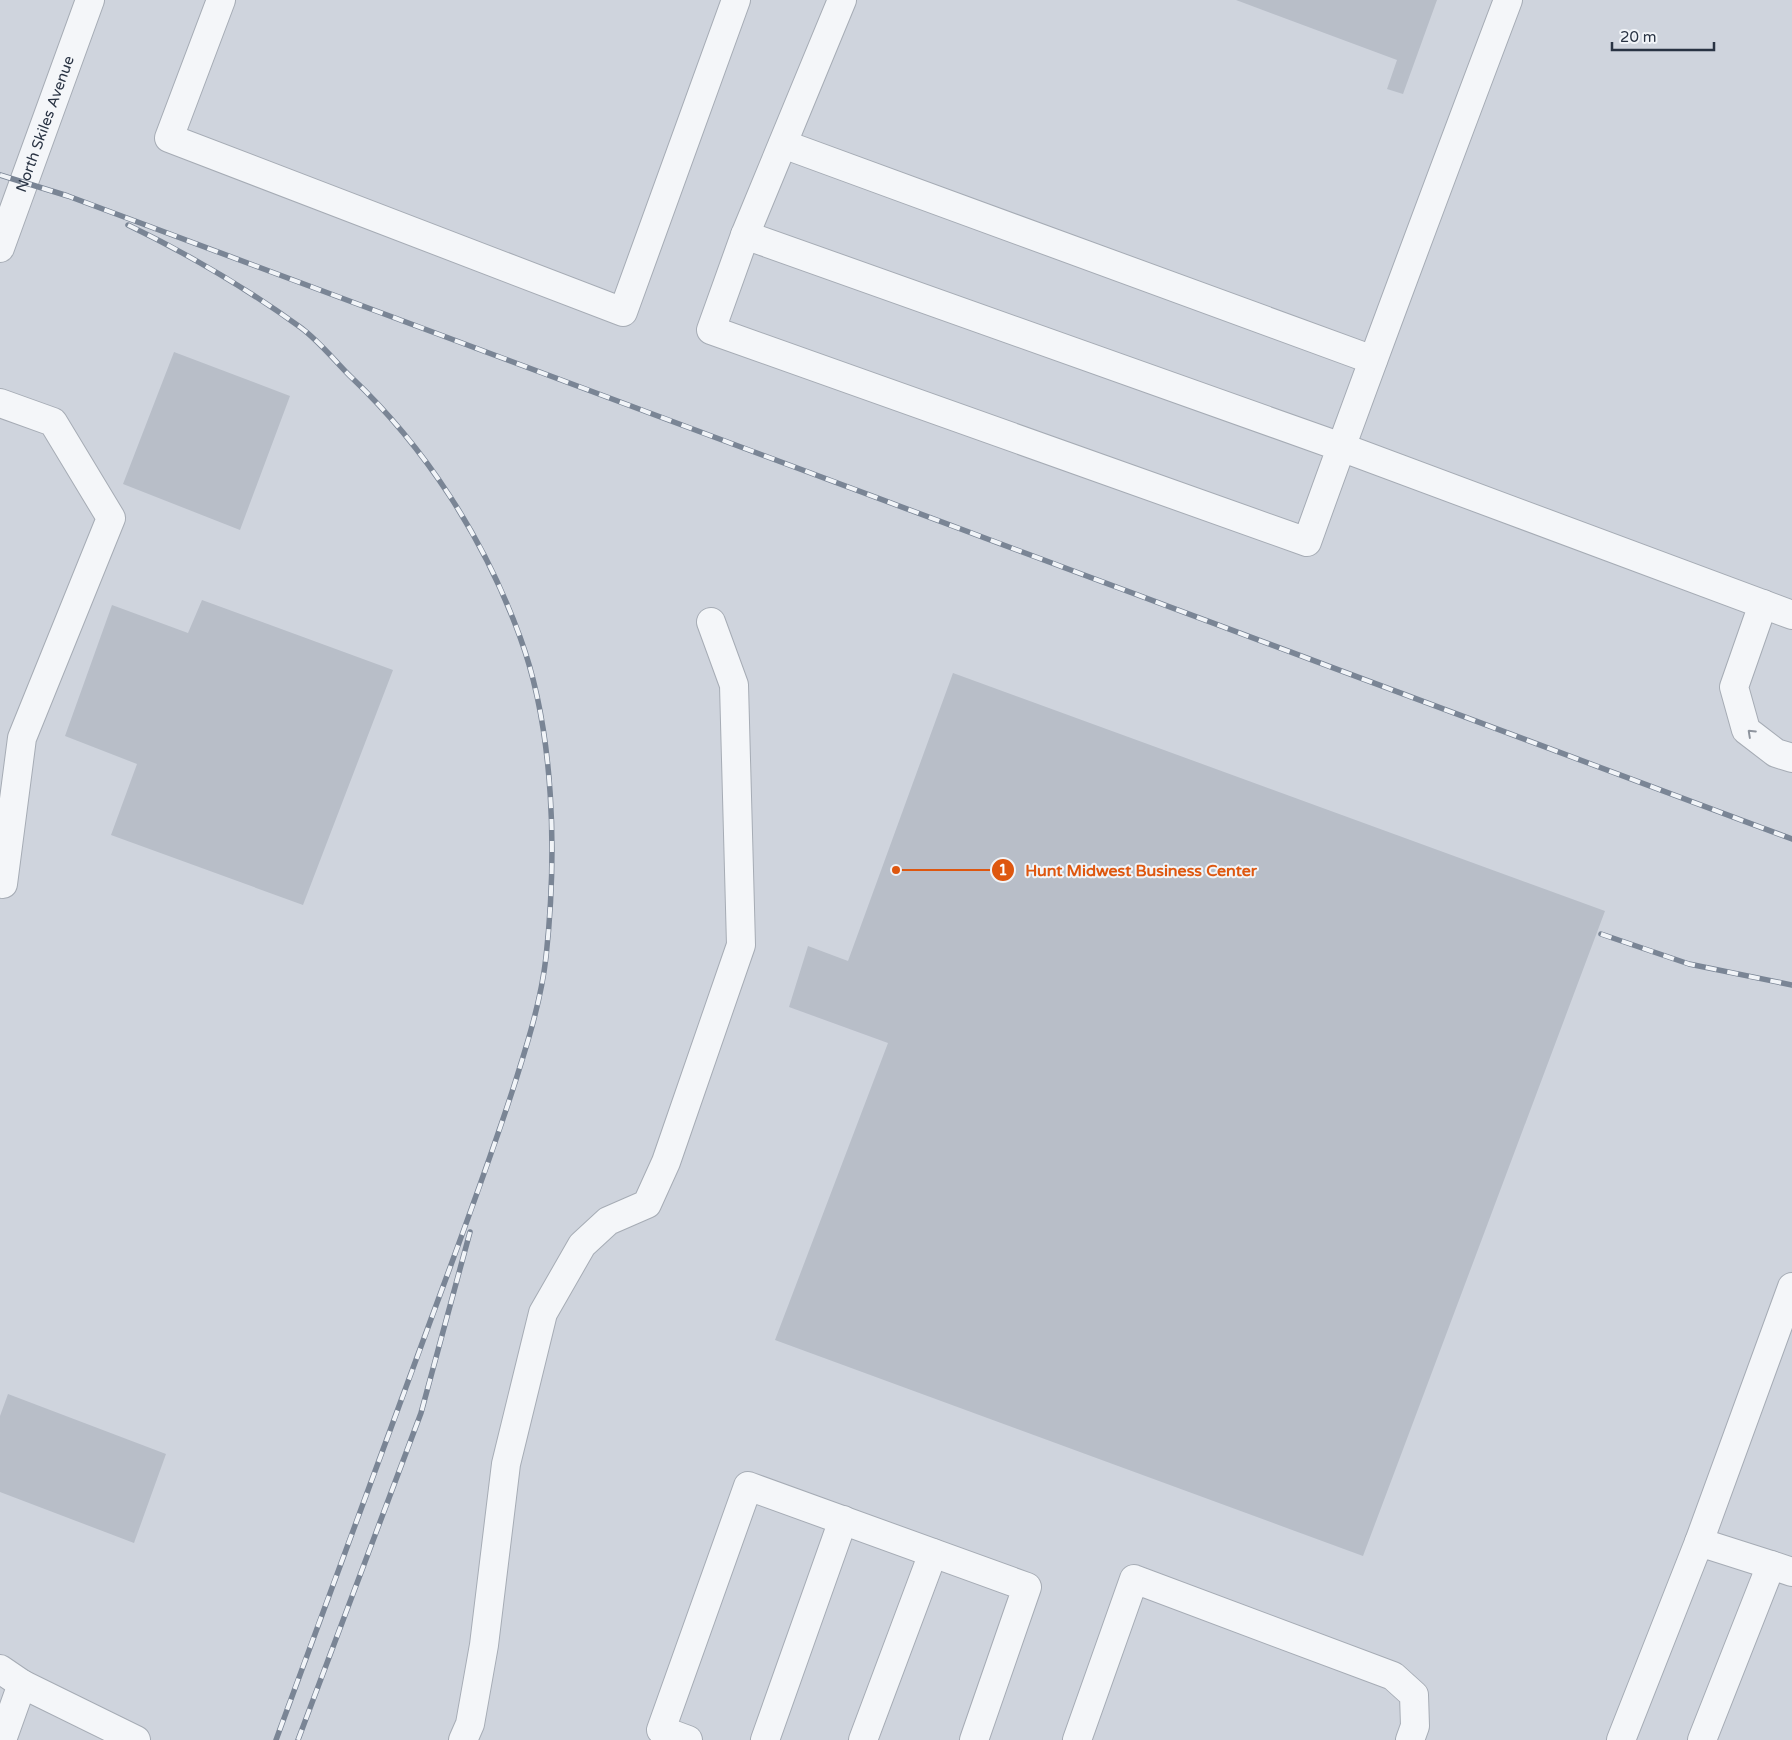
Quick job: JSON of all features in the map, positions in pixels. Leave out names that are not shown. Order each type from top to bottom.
[{"type":"street","name":"North Skiles Avenue","points":[[0,248],[90,0]]},
{"type":"street","points":[[221,0],[169,138],[623,312],[736,0]]},
{"type":"street","points":[[842,0],[745,235],[711,330],[1307,542],[1508,0]]},
{"type":"street","points":[[783,144],[1373,360]]},
{"type":"street","points":[[745,235],[1341,447],[1792,615]]},
{"type":"street","points":[[0,403],[54,422],[111,518],[22,738],[3,884],[0,883]]},
{"type":"street","points":[[1763,604],[1734,687],[1746,730],[1776,753],[1792,758]]},
{"type":"street","points":[[463,1740],[470,1724],[484,1645],[506,1464],[543,1313],[582,1245],[608,1222],[646,1204],[666,1162],[741,945],[734,685],[711,622]]},
{"type":"street","points":[[1621,1740],[1699,1542],[1792,1287]]},
{"type":"street","points":[[688,1740],[661,1730],[748,1486],[1028,1587],[974,1740]]},
{"type":"street","points":[[765,1740],[843,1520]]},
{"type":"street","points":[[1699,1542],[1782,1569],[1702,1740]]},
{"type":"street","points":[[863,1740],[933,1553]]},
{"type":"street","points":[[1077,1740],[1134,1579],[1394,1676],[1414,1695],[1415,1726],[1410,1740]]},
{"type":"street","points":[[2,1740],[11,1676],[136,1740]]},
{"type":"shaded area","points":[[0,0],[1792,0],[1792,1740],[0,1740]]},
{"type":"building","points":[[1236,0],[1437,0],[1403,94],[1387,89],[1397,60]]},
{"type":"building","points":[[174,352],[290,396],[240,530],[123,484]]},
{"type":"building","points":[[202,600],[393,670],[303,905],[111,835],[137,764],[65,736],[112,605],[188,633]]},
{"type":"building","points":[[953,673],[1605,911],[1363,1556],[775,1340],[888,1043],[789,1007],[808,946],[848,961]]},
{"type":"building","points":[[8,1394],[166,1454],[134,1543],[0,1492],[0,1416]]},
{"type":"railway","points":[[0,175],[68,196],[1792,839]]},
{"type":"railway","points":[[128,225],[216,272],[300,327],[326,350],[404,433],[450,496],[489,565],[505,600],[532,674],[547,753],[552,836],[552,878],[546,957],[541,991],[523,1059],[481,1183],[276,1740]]},
{"type":"railway","points":[[1601,934],[1689,964],[1792,985]]},
{"type":"railway","points":[[298,1740],[421,1413],[470,1232]]},
{"type":"place","name":"Hunt Midwest Business Center","points":[[896,870]]}]
